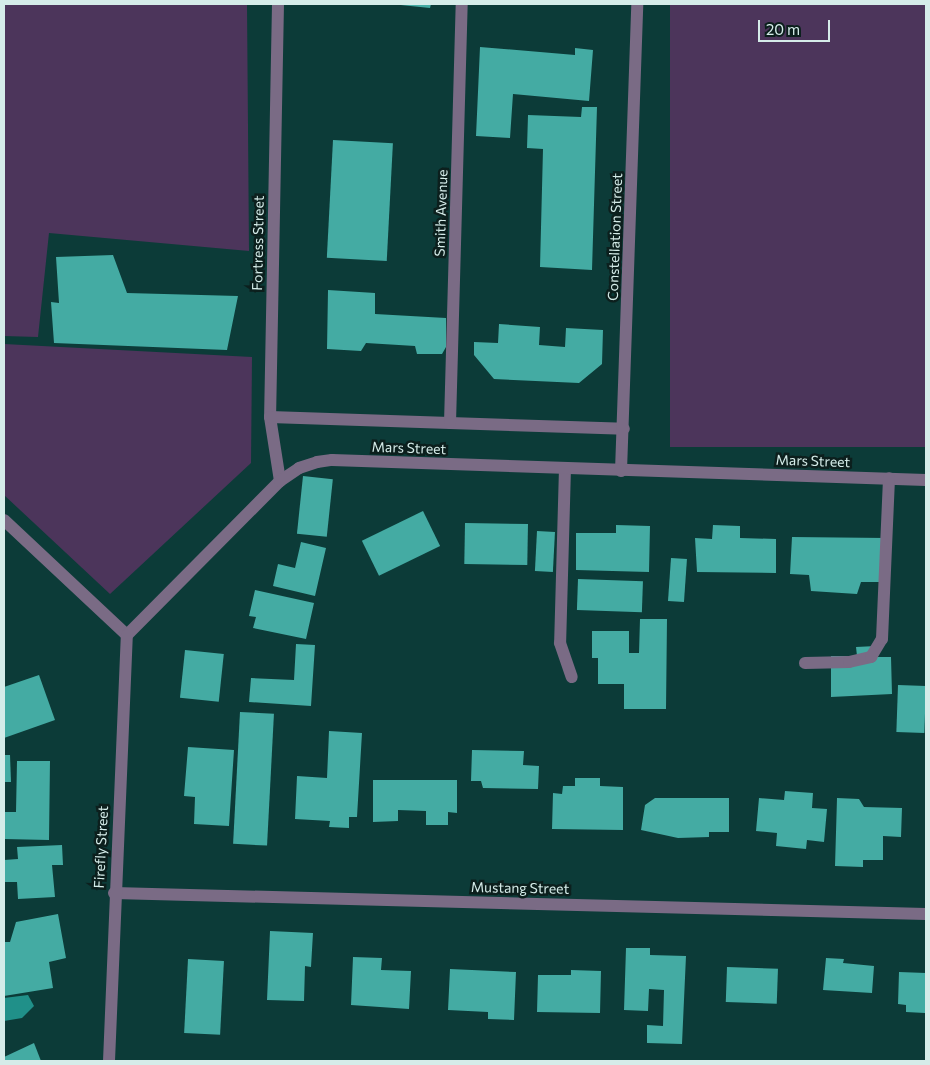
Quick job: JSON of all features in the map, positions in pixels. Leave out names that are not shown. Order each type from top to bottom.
[{"type":"street","name":"Fortress Street","points":[[278,4],[270,417],[280,481]]},
{"type":"street","name":"Smith Avenue","points":[[450,424],[462,4]]},
{"type":"street","name":"Constellation Street","points":[[621,470],[624,429],[637,4]]},
{"type":"street","points":[[270,417],[624,429]]},
{"type":"street","name":"Mars Street","points":[[127,635],[280,481],[299,468],[332,460],[926,480]]},
{"type":"street","points":[[565,468],[560,643],[572,678]]},
{"type":"street","points":[[805,663],[849,662],[870,658],[882,639],[889,478]]},
{"type":"street","points":[[4,520],[127,635]]},
{"type":"street","name":"Firefly Street","points":[[109,1061],[114,893],[127,635]]},
{"type":"street","name":"Mustang Street","points":[[114,893],[926,914]]},
{"type":"shaded area","points":[[4,4],[247,4],[249,251],[49,233],[38,337],[4,336]]},
{"type":"shaded area","points":[[670,4],[926,4],[926,447],[670,447]]},
{"type":"shaded area","points":[[4,344],[252,357],[251,463],[110,594],[4,495]]},
{"type":"water","points":[[28,995],[34,1006],[22,1018],[4,1021],[4,998]]},
{"type":"building","points":[[391,4],[431,4],[430,8]]},
{"type":"building","points":[[480,47],[575,55],[575,48],[593,50],[589,101],[513,94],[510,138],[476,136]]},
{"type":"building","points":[[582,107],[597,107],[592,270],[540,267],[543,149],[527,148],[528,115],[581,117]]},
{"type":"building","points":[[333,140],[393,143],[387,261],[327,258]]},
{"type":"building","points":[[113,255],[127,293],[238,296],[227,350],[54,343],[51,302],[59,303],[56,257]]},
{"type":"building","points":[[328,290],[375,293],[375,314],[446,318],[446,347],[442,354],[417,354],[415,346],[366,343],[361,351],[327,349]]},
{"type":"building","points":[[499,324],[540,327],[539,345],[565,347],[566,328],[603,330],[602,364],[579,383],[494,379],[474,355],[474,342],[498,343]]},
{"type":"building","points":[[303,476],[333,479],[327,537],[297,534]]},
{"type":"building","points":[[423,511],[440,546],[379,576],[362,541]]},
{"type":"building","points":[[465,523],[528,524],[527,565],[464,564]]},
{"type":"building","points":[[616,525],[650,526],[649,572],[576,570],[576,533],[616,533]]},
{"type":"building","points":[[713,525],[740,526],[740,538],[776,539],[776,573],[697,572],[695,538],[712,539]]},
{"type":"building","points":[[537,531],[555,532],[553,572],[535,571]]},
{"type":"building","points":[[792,537],[886,538],[883,582],[861,582],[857,594],[811,591],[809,575],[790,574]]},
{"type":"building","points":[[301,542],[326,548],[315,596],[273,586],[278,564],[295,568]]},
{"type":"building","points":[[671,558],[687,559],[684,602],[668,601]]},
{"type":"building","points":[[578,579],[643,581],[642,612],[577,610]]},
{"type":"building","points":[[255,590],[314,603],[306,639],[253,628],[256,617],[249,616]]},
{"type":"building","points":[[640,619],[667,619],[666,709],[624,709],[624,684],[598,684],[598,658],[592,658],[592,631],[629,631],[629,653],[639,653]]},
{"type":"building","points":[[296,644],[315,645],[311,706],[249,702],[251,678],[294,680]]},
{"type":"building","points":[[876,646],[876,657],[891,657],[892,694],[831,697],[831,656],[857,656],[856,647]]},
{"type":"building","points":[[185,650],[224,654],[219,702],[180,698]]},
{"type":"building","points":[[39,675],[55,720],[4,738],[4,687]]},
{"type":"building","points":[[898,685],[926,686],[924,733],[896,732]]},
{"type":"building","points":[[240,712],[274,714],[267,846],[233,844]]},
{"type":"building","points":[[329,731],[362,733],[357,817],[349,817],[349,828],[329,827],[330,821],[295,819],[297,776],[327,778]]},
{"type":"building","points":[[188,747],[234,750],[229,826],[194,824],[195,797],[184,796]]},
{"type":"building","points":[[472,750],[524,751],[523,765],[539,766],[538,789],[483,788],[481,781],[471,781]]},
{"type":"building","points":[[4,755],[10,755],[11,782],[4,782]]},
{"type":"building","points":[[17,761],[50,761],[49,840],[4,839],[4,812],[16,812]]},
{"type":"building","points":[[575,778],[600,778],[600,786],[623,787],[623,830],[552,829],[553,793],[562,794],[563,786],[575,786]]},
{"type":"building","points":[[373,780],[457,780],[457,813],[448,812],[448,825],[426,825],[426,811],[398,810],[398,821],[373,822]]},
{"type":"building","points":[[785,791],[813,793],[812,808],[827,809],[824,842],[807,840],[806,849],[776,846],[777,833],[756,831],[759,798],[784,800]]},
{"type":"building","points":[[655,798],[729,798],[729,832],[709,832],[709,837],[678,838],[641,830],[645,805]]},
{"type":"building","points":[[837,798],[859,799],[864,807],[902,808],[901,837],[883,836],[883,860],[863,860],[863,867],[835,866]]},
{"type":"building","points":[[62,845],[63,865],[52,865],[55,897],[18,899],[17,882],[4,882],[4,860],[18,859],[17,847]]},
{"type":"building","points":[[58,914],[66,958],[49,962],[53,988],[4,996],[4,942],[10,942],[16,922]]},
{"type":"building","points":[[270,931],[313,933],[311,967],[305,966],[304,1001],[267,1000]]},
{"type":"building","points":[[626,948],[650,948],[650,955],[686,956],[682,1044],[647,1043],[647,1025],[663,1026],[664,990],[649,989],[648,1011],[624,1010]]},
{"type":"building","points":[[353,957],[382,958],[381,970],[411,971],[409,1009],[351,1005]]},
{"type":"building","points":[[826,958],[844,959],[843,963],[874,966],[872,993],[823,990]]},
{"type":"building","points":[[188,959],[224,961],[220,1035],[184,1033]]},
{"type":"building","points":[[727,967],[778,969],[777,1004],[726,1002]]},
{"type":"building","points":[[450,969],[516,972],[514,1020],[488,1019],[488,1012],[448,1010]]},
{"type":"building","points":[[571,970],[601,971],[600,1013],[537,1012],[538,975],[571,975]]},
{"type":"building","points":[[899,972],[926,973],[925,1013],[906,1012],[906,1005],[898,1004]]},
{"type":"building","points":[[34,1043],[41,1061],[4,1061],[4,1057]]}]
